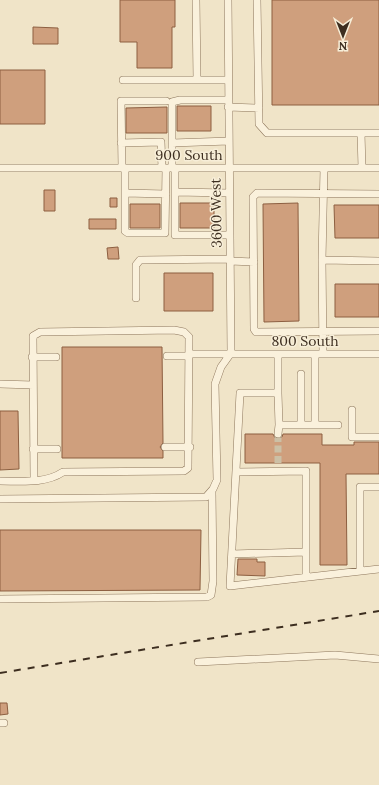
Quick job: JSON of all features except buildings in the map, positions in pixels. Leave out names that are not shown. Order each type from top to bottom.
[{"type":"street","points":[[196,0],[196,80]]},
{"type":"street","name":"3600 West","points":[[228,0],[230,353]]},
{"type":"street","points":[[257,0],[259,124],[267,133],[379,133]]},
{"type":"street","points":[[123,80],[228,80]]},
{"type":"street","points":[[166,102],[121,101],[121,142],[126,231],[128,233],[166,233],[166,194],[172,143],[172,102],[180,100],[259,108]]},
{"type":"street","points":[[361,133],[362,168]]},
{"type":"street","points":[[121,142],[161,142],[175,192],[174,235],[230,234]]},
{"type":"street","points":[[172,143],[229,142]]},
{"type":"street","name":"900 South","points":[[0,168],[379,168]]},
{"type":"street","points":[[323,354],[322,260],[324,168]]},
{"type":"street","points":[[175,192],[229,193]]},
{"type":"street","points":[[125,193],[166,194]]},
{"type":"street","points":[[379,194],[257,193],[253,197],[254,329],[256,332],[379,331]]},
{"type":"street","points":[[136,298],[136,265],[140,260],[230,260],[254,262]]},
{"type":"street","points":[[322,260],[379,261]]},
{"type":"street","points":[[0,481],[47,480],[63,472],[184,471],[188,468],[190,447],[189,337],[184,332],[174,330],[40,332],[33,336],[34,480]]},
{"type":"street","points":[[0,499],[206,497],[212,491],[217,480],[215,384],[221,367],[230,353]]},
{"type":"street","name":"800 South","points":[[167,356],[230,353],[379,354]]},
{"type":"street","points":[[278,354],[278,434]]},
{"type":"street","points":[[315,354],[315,425]]},
{"type":"street","points":[[32,357],[56,357]]},
{"type":"street","points":[[301,374],[301,425]]},
{"type":"street","points":[[0,384],[33,385]]},
{"type":"street","points":[[278,393],[240,393],[230,586],[379,569]]},
{"type":"street","points":[[352,410],[352,437],[379,437]]},
{"type":"street","points":[[278,425],[338,425]]},
{"type":"street","points":[[165,447],[190,447]]},
{"type":"street","points":[[33,449],[57,449]]},
{"type":"street","points":[[278,463],[278,472]]},
{"type":"street","points":[[236,472],[306,471],[306,577]]},
{"type":"street","points":[[360,571],[360,487],[379,487]]},
{"type":"street","points":[[0,599],[207,597],[211,595],[213,581],[212,491]]},
{"type":"street","points":[[232,554],[306,552]]},
{"type":"street","points":[[198,662],[335,655],[379,659]]},
{"type":"tunnel","points":[[278,434],[278,463]]},
{"type":"railway","points":[[0,673],[379,611]]}]
